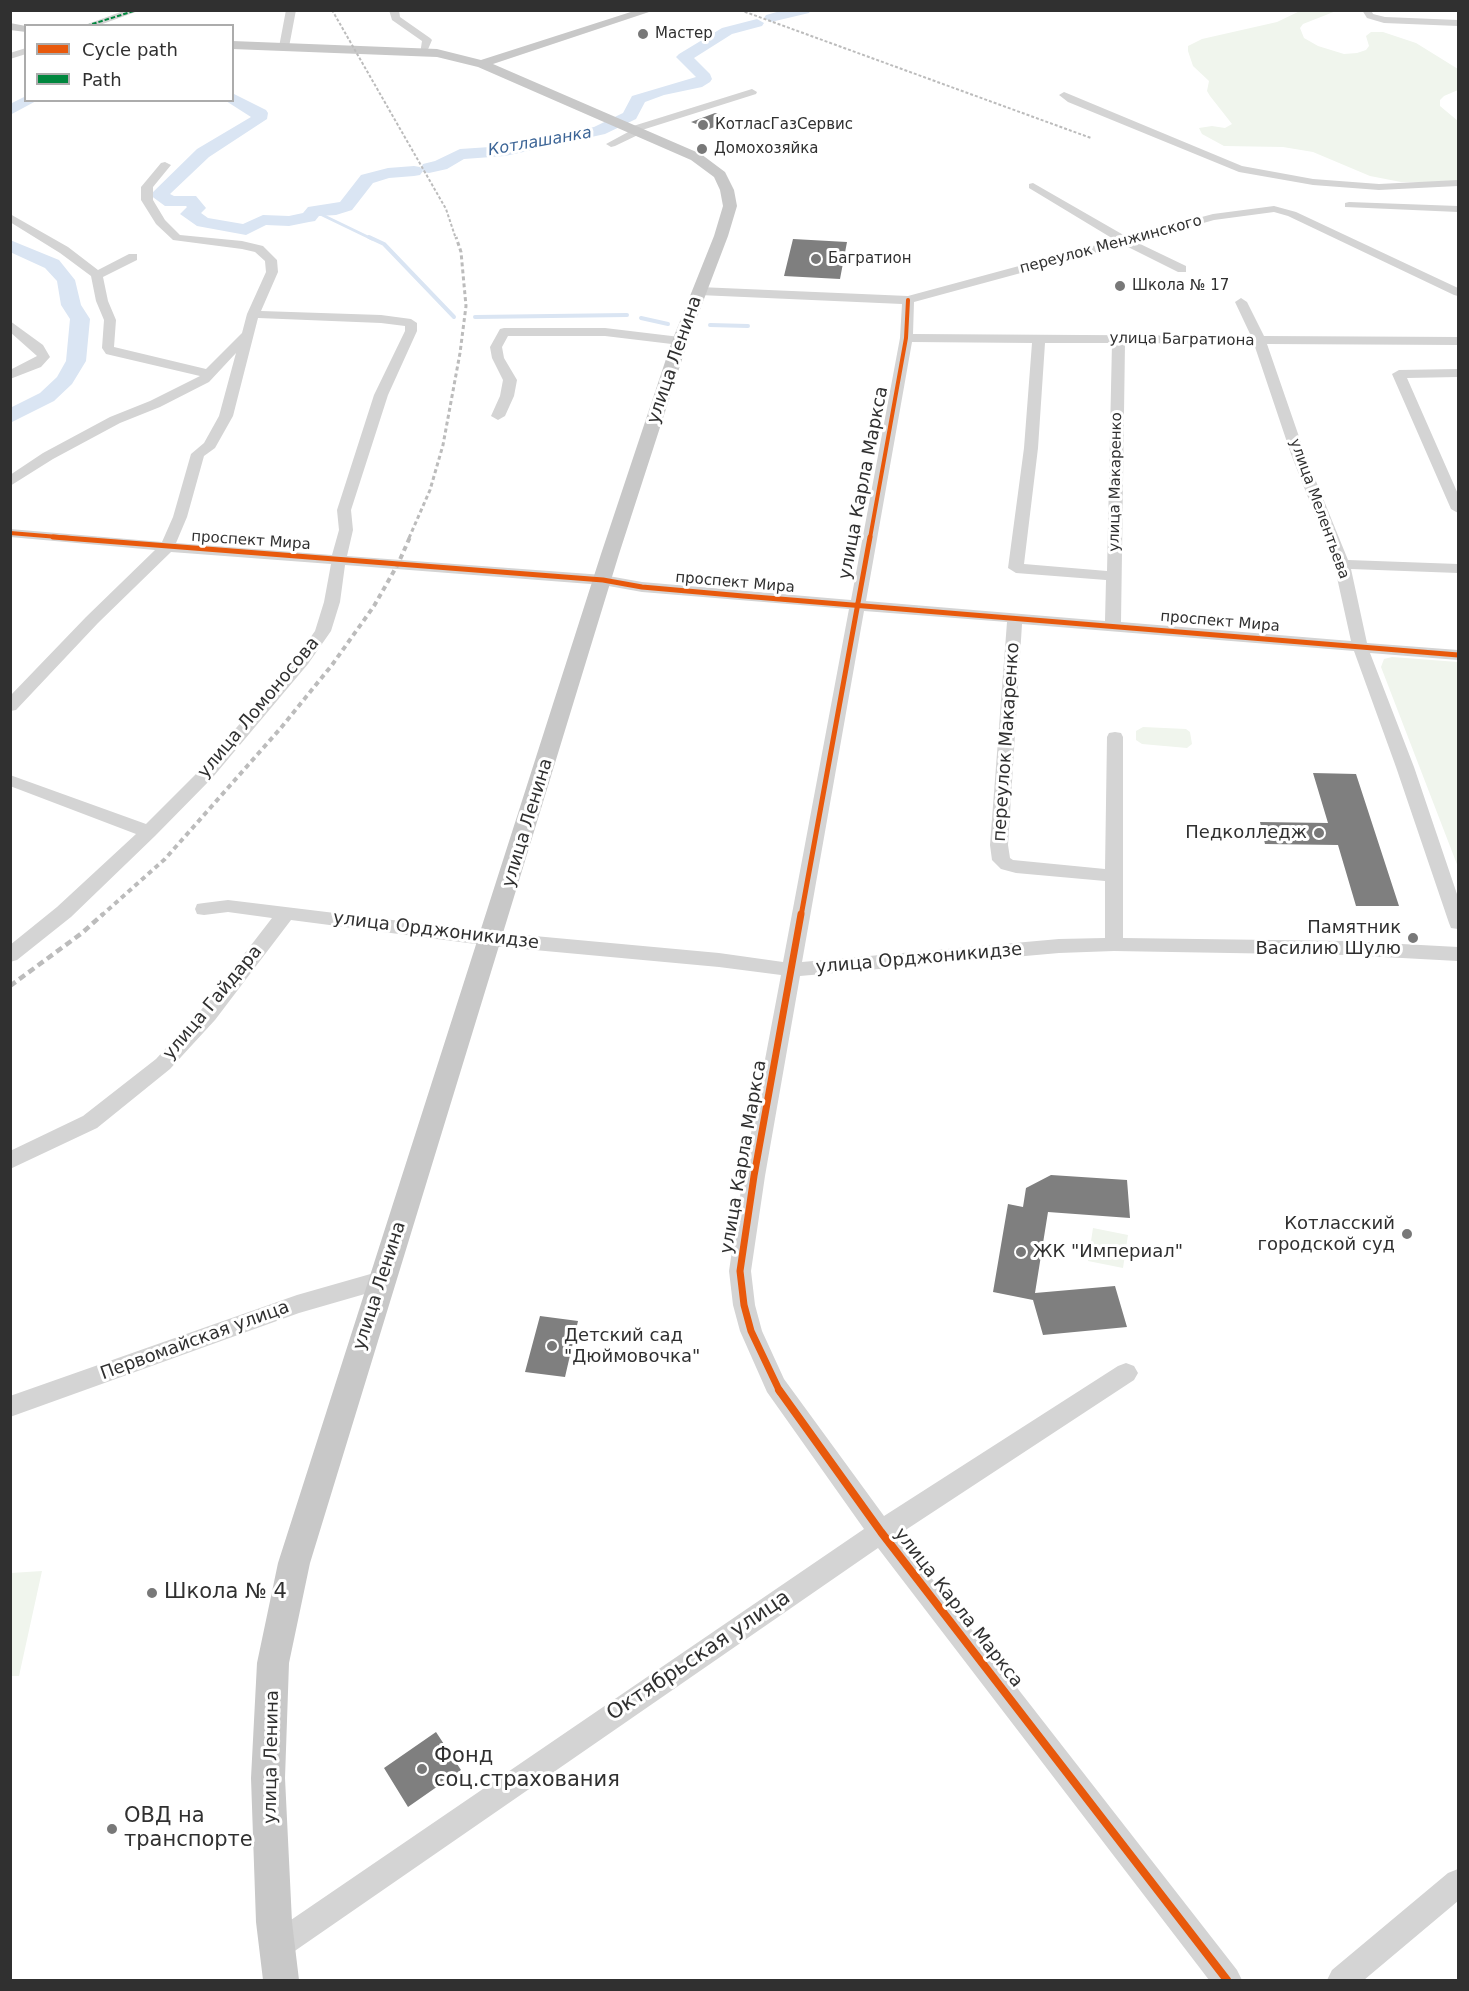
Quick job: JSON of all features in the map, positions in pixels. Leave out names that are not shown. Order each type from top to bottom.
[{"type":"main road","points":[[482,64],[650,10]]},
{"type":"main road","name":"улица Ленина","points":[[234,45],[423,52],[459,57],[482,64],[624,130],[696,157],[720,176],[727,190],[729,206],[724,227],[680,341],[603,580],[492,939],[381,1280],[294,1563],[273,1664],[268,1778],[276,1947],[281,1980]]},
{"type":"street","points":[[92,24],[137,10]]},
{"type":"street","points":[[284,47],[291,10]]},
{"type":"street","points":[[394,10],[395,18],[427,40],[423,52]]},
{"type":"street","points":[[1368,13],[1384,20],[1458,24]]},
{"type":"street","points":[[624,130],[752,92]]},
{"type":"street","points":[[1064,95],[1239,169],[1313,182],[1379,187],[1458,183]]},
{"type":"street","points":[[10,706],[107,605],[167,547],[180,517],[198,454],[210,445],[226,416],[253,314],[272,272],[271,260],[259,249],[177,238],[168,230],[151,211],[147,200],[147,187],[165,165]]},
{"type":"street","points":[[1033,186],[1124,240],[1182,269]]},
{"type":"street","points":[[1349,205],[1458,209]]},
{"type":"street","name":"переулок Менжинского","points":[[908,300],[1226,214],[1274,209],[1292,214],[1458,292]]},
{"type":"street","points":[[10,217],[73,256],[97,275],[102,301],[110,320],[108,348],[111,351],[210,374]]},
{"type":"street","points":[[97,275],[133,257]]},
{"type":"street","points":[[699,291],[908,300]]},
{"type":"street","name":"улица Карла Маркса","points":[[908,300],[906,338],[856,604],[740,1270],[744,1305],[751,1330],[775,1385],[881,1532],[1227,1980]]},
{"type":"street","name":"улица Мелентьева","points":[[1241,302],[1260,341],[1298,454],[1342,564],[1360,647],[1405,767],[1458,924]]},
{"type":"street","name":"улица Ломоносова","points":[[10,955],[64,912],[149,832],[242,735],[323,631],[333,602],[341,546],[346,530],[344,510],[381,395],[411,331],[411,323],[381,319],[253,314]]},
{"type":"street","points":[[10,325],[38,348],[44,357],[36,364],[10,375]]},
{"type":"street","points":[[498,416],[507,396],[510,380],[498,358],[496,347],[504,332],[604,332],[680,341]]},
{"type":"street","points":[[10,482],[48,456],[115,420],[183,390],[210,374],[247,333]]},
{"type":"street","name":"улица Багратиона","points":[[906,338],[1458,341]]},
{"type":"street","points":[[1039,338],[1031,448],[1016,568],[1114,576]]},
{"type":"street","name":"улица Макаренко","points":[[1113,625],[1119,339]]},
{"type":"street","points":[[1458,373],[1399,375],[1458,509]]},
{"type":"street","name":"проспект Мира","points":[[10,533],[603,580],[642,587],[1458,655]]},
{"type":"street","points":[[1342,564],[1458,568]]},
{"type":"street","name":"переулок Макаренко","points":[[1016,617],[999,845],[1001,860],[1007,865],[1016,867],[1114,876]]},
{"type":"street","points":[[1114,944],[1115,737]]},
{"type":"street","points":[[10,780],[149,832]]},
{"type":"street","name":"улица Орджоникидзе","points":[[204,909],[228,906],[492,939],[719,960],[792,970],[1059,946],[1114,944],[1346,948],[1458,954]]},
{"type":"street","name":"улица Гайдара","points":[[10,1161],[90,1122],[163,1064],[207,1015],[286,913]]},
{"type":"street","name":"Первомайская улица","points":[[10,1407],[297,1304],[381,1280]]},
{"type":"street","name":"Октябрьская улица","points":[[276,1947],[881,1532],[1126,1373]]},
{"type":"street","points":[[1342,1980],[1458,1883]]},
{"type":"shaded area","points":[[1302,10],[1336,11],[1303,24],[1300,28],[1304,38],[1318,46],[1344,54],[1357,53],[1366,50],[1369,46],[1366,36],[1371,32],[1383,32],[1416,43],[1458,69],[1458,90],[1444,96],[1440,100],[1440,106],[1458,121],[1458,182],[1401,182],[1370,176],[1313,152],[1283,147],[1224,146],[1202,134],[1199,128],[1212,126],[1225,128],[1232,124],[1207,91],[1209,81],[1193,66],[1188,46],[1202,39],[1277,22]]},
{"type":"shaded area","points":[[1392,657],[1458,662],[1458,867],[1381,667],[1384,659]]},
{"type":"shaded area","points":[[1143,727],[1186,729],[1190,732],[1192,744],[1187,748],[1142,744],[1136,740],[1136,731]]},
{"type":"shaded area","points":[[1093,1228],[1128,1235],[1123,1268],[1088,1261]]},
{"type":"shaded area","points":[[42,1571],[19,1676],[11,1676],[11,1573]]},
{"type":"building","name":"КотласГазСервис","points":[[715,113],[733,120],[709,129],[691,122]]},
{"type":"building","name":"Багратион","points":[[793,239],[847,242],[840,279],[784,276]]},
{"type":"building","name":"Педколледж","points":[[1313,773],[1356,774],[1399,906],[1356,906],[1338,845],[1265,844],[1260,822],[1328,823]]},
{"type":"building","name":"ЖК \"Империал\"","points":[[1051,1175],[1127,1180],[1130,1218],[1048,1212],[1035,1293],[1115,1286],[1127,1327],[1043,1335],[1033,1300],[993,1292],[1008,1204],[1023,1207],[1026,1188]]},
{"type":"building","name":"Детский сад \"Дюймовочка\"","points":[[540,1316],[578,1321],[565,1377],[525,1372]]},
{"type":"building","name":"Фонд соц.страхования","points":[[436,1732],[461,1770],[408,1807],[384,1768]]},
{"type":"waterway","name":"Котлашанка","points":[[771,18],[804,10]]},
{"type":"waterway","name":"Котлашанка","points":[[429,168],[441,165],[460,154],[505,151],[599,131],[630,116],[638,99],[660,91],[696,84],[704,79],[702,74],[684,57],[727,31],[757,23]]},
{"type":"waterway","name":"Котлашанка","points":[[234,99],[260,113],[259,119],[203,153],[159,195],[171,202],[190,200],[197,208],[189,214],[203,222],[246,230],[263,220],[289,221],[309,217],[314,211],[336,210],[346,206],[367,179],[388,173],[414,171]]},
{"type":"waterway","name":"Котлашанка","points":[[10,110],[26,102]]},
{"type":"waterway","points":[[314,211],[372,239]]},
{"type":"waterway","points":[[369,237],[384,244],[454,317]]},
{"type":"waterway","name":"Котлашанка","points":[[10,245],[52,264],[66,280],[71,305],[80,319],[76,361],[65,380],[47,397],[10,417]]},
{"type":"waterway","points":[[475,317],[627,315]]},
{"type":"waterway","points":[[641,318],[668,324]]},
{"type":"waterway","points":[[710,325],[748,326]]},
{"type":"railway","points":[[332,10],[446,209],[456,239]]},
{"type":"railway","points":[[740,10],[1091,138]]},
{"type":"railway","points":[[409,538],[430,490],[443,445],[460,353],[466,306],[461,252],[456,237]]},
{"type":"railway","points":[[101,916],[165,859],[280,729],[332,665],[374,606],[398,564],[410,537]]},
{"type":"railway","points":[[10,986],[82,933],[103,914]]},
{"type":"marked path","points":[[92,24],[137,10]]},
{"type":"cycle path","points":[[908,300],[906,338],[754,1176],[740,1271],[744,1305],[751,1331],[775,1385],[881,1532],[1227,1980]]},
{"type":"cycle path","points":[[10,533],[239,553],[603,580],[642,587],[743,596],[1458,655]]},
{"type":"place","name":"Мастер","points":[[643,34]]},
{"type":"place","name":"КотласГазСервис","points":[[703,125]]},
{"type":"place","name":"Домохозяйка","points":[[702,149]]},
{"type":"place","name":"Багратион","points":[[816,259]]},
{"type":"place","name":"Школа № 17","points":[[1120,286]]},
{"type":"place","name":"Педколледж","points":[[1319,833]]},
{"type":"place","name":"Памятник Василию Шулю","points":[[1413,938]]},
{"type":"place","name":"Котласский городской суд","points":[[1407,1234]]},
{"type":"place","name":"ЖК \"Империал\"","points":[[1021,1252]]},
{"type":"place","name":"Детский сад \"Дюймовочка\"","points":[[552,1346]]},
{"type":"place","name":"Школа № 4","points":[[152,1593]]},
{"type":"place","name":"Фонд соц.страхования","points":[[422,1769]]},
{"type":"place","name":"ОВД на транспорте","points":[[112,1829]]}]
